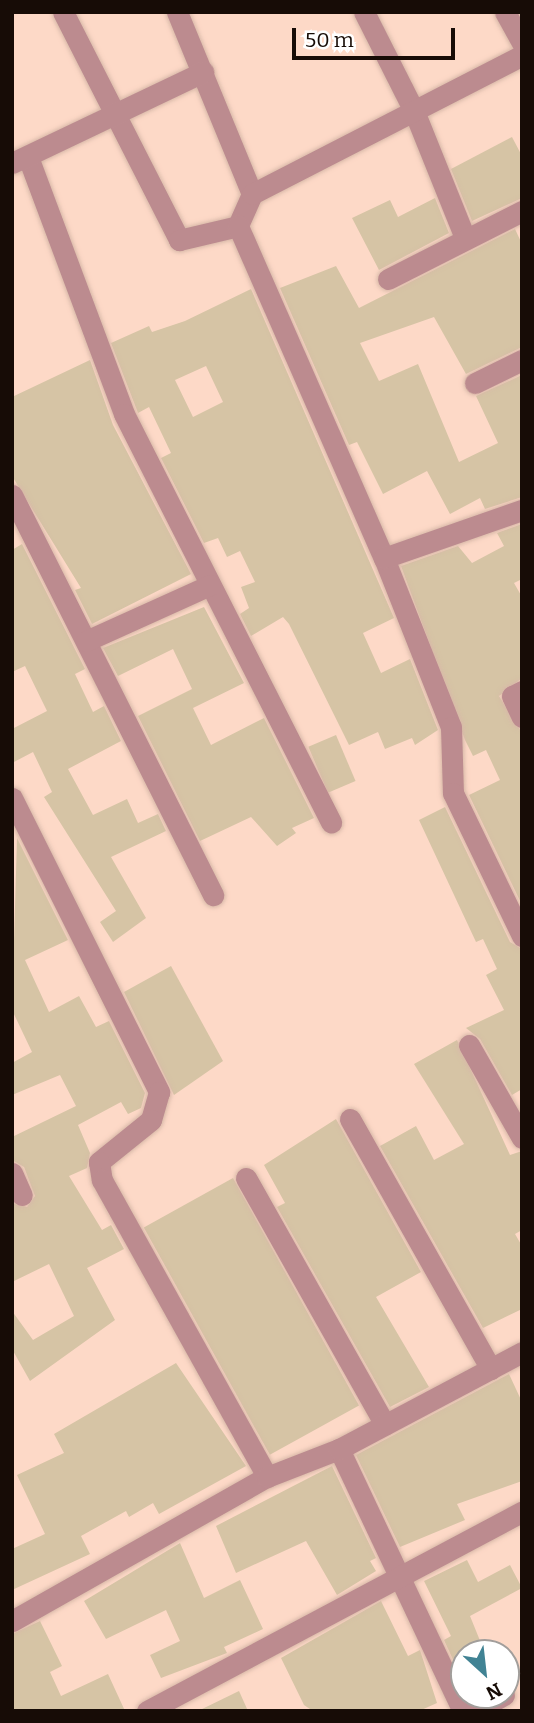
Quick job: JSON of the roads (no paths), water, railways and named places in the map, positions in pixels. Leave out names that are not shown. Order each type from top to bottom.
[{"type":"street","points":[[63,12],[119,113],[179,240],[238,226]]},
{"type":"street","points":[[177,12],[251,194]]},
{"type":"street","points":[[364,12],[414,111],[464,238]]},
{"type":"street","points":[[505,12],[522,43]]},
{"type":"street","points":[[522,55],[251,194],[238,226],[384,558],[451,727],[453,793],[522,936]]},
{"type":"street","points":[[203,72],[20,160],[124,414],[331,821]]},
{"type":"street","points":[[388,279],[464,238],[522,211]]},
{"type":"street","points":[[475,383],[522,360]]},
{"type":"street","points":[[12,495],[213,895]]},
{"type":"street","points":[[384,558],[522,510]]},
{"type":"street","points":[[86,641],[210,585]]},
{"type":"street","points":[[522,691],[512,696],[522,717]]},
{"type":"street","points":[[12,797],[159,1092],[151,1120],[99,1162],[102,1180],[267,1477]]},
{"type":"street","points":[[470,1045],[522,1138]]},
{"type":"street","points":[[350,1119],[491,1369]]},
{"type":"street","points":[[12,1173],[22,1195]]},
{"type":"street","points":[[246,1178],[385,1424]]},
{"type":"street","points":[[12,1621],[267,1477],[339,1450],[522,1352]]},
{"type":"street","points":[[339,1450],[396,1579],[463,1711]]},
{"type":"street","points":[[146,1711],[522,1512]]}]
